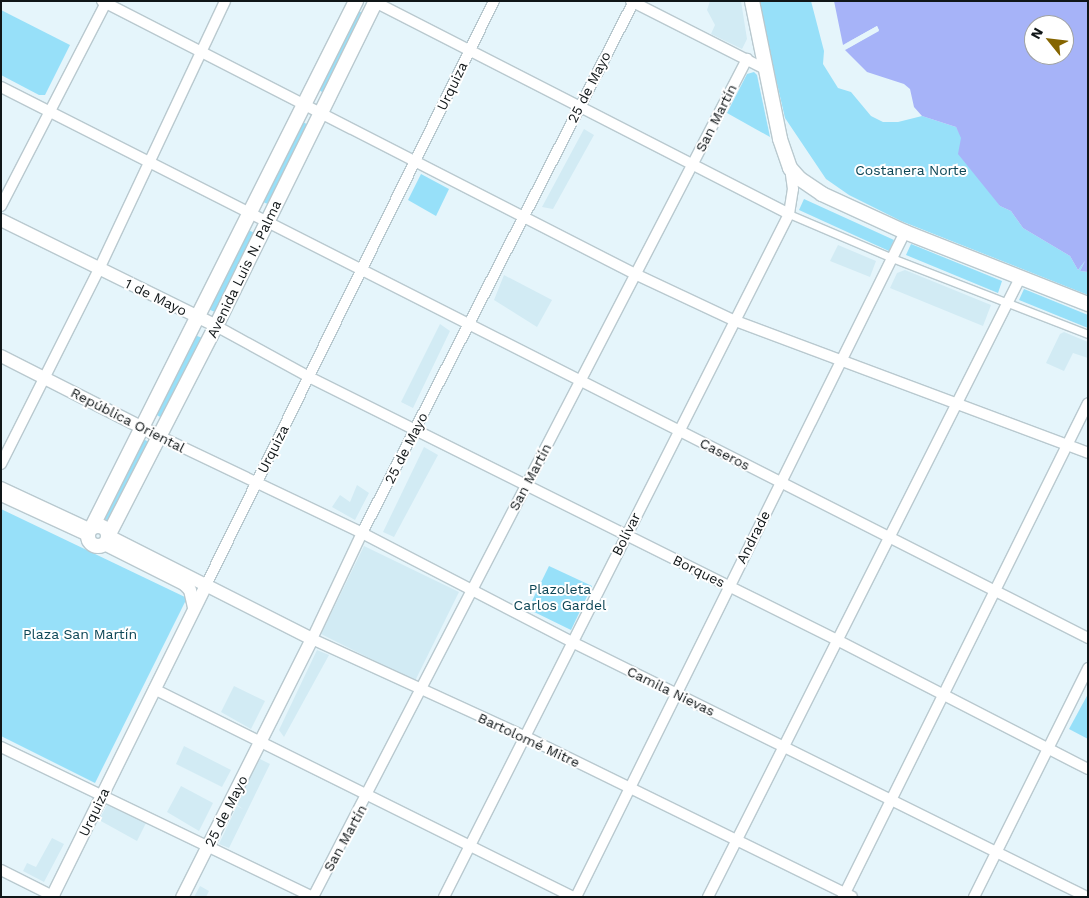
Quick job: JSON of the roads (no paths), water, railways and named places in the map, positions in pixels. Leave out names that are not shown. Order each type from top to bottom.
[{"type":"main road","name":"Avenida Luis N. Palma","points":[[90,531],[356,1]]},
{"type":"main road","points":[[752,1],[780,139],[790,168],[822,194],[905,232],[1088,304]]},
{"type":"main road","name":"Avenida Luis N. Palma","points":[[107,538],[216,326],[375,2]]},
{"type":"main road","points":[[90,531],[102,526],[107,538]]},
{"type":"street","points":[[1,464],[99,269],[225,1]]},
{"type":"street","name":"Urquiza","points":[[53,896],[494,1]]},
{"type":"street","points":[[1,206],[105,2],[635,274],[733,320],[842,359],[1088,453]]},
{"type":"street","points":[[375,2],[789,214],[892,258],[1088,334]]},
{"type":"street","points":[[632,2],[765,69]]},
{"type":"street","name":"25 de Mayo","points":[[182,897],[312,639],[362,533],[471,324],[632,2]]},
{"type":"street","name":"San Martín","points":[[313,897],[422,691],[525,484],[582,381],[635,274],[747,59]]},
{"type":"street","name":"Caseros","points":[[1,87],[1088,638]]},
{"type":"street","name":"Bolívar","points":[[444,897],[733,320],[789,214],[793,189],[790,168]]},
{"type":"street","name":"1 de Mayo","points":[[1,220],[216,326],[309,377]]},
{"type":"street","name":"Andrade","points":[[574,897],[905,232]]},
{"type":"street","points":[[708,897],[887,537],[957,404],[1020,278]]},
{"type":"street","name":"República Oriental","points":[[1,356],[159,436],[256,482]]},
{"type":"street","name":"Borques","points":[[309,377],[626,536],[729,585],[1088,769]]},
{"type":"street","points":[[846,896],[890,800],[1088,402]]},
{"type":"street","name":"Camila Nievas","points":[[256,482],[362,533],[676,694],[1087,897]]},
{"type":"street","points":[[1,487],[90,531]]},
{"type":"street","points":[[1,496],[90,531]]},
{"type":"street","points":[[107,538],[184,584],[190,590],[194,608]]},
{"type":"street","name":"Bartolomé Mitre","points":[[107,538],[312,639],[422,691],[524,736],[846,896]]},
{"type":"street","points":[[974,897],[1088,668]]},
{"type":"street","points":[[154,689],[574,897]]},
{"type":"street","points":[[1,747],[207,848],[313,897]]},
{"type":"street","points":[[1,870],[53,896]]},
{"type":"park label","name":"Costanera Norte","points":[[911,170]]},
{"type":"park label","name":"Plazoleta Carlos Gardel","points":[[560,598]]},
{"type":"park label","name":"Plaza San Martín","points":[[80,634]]}]
